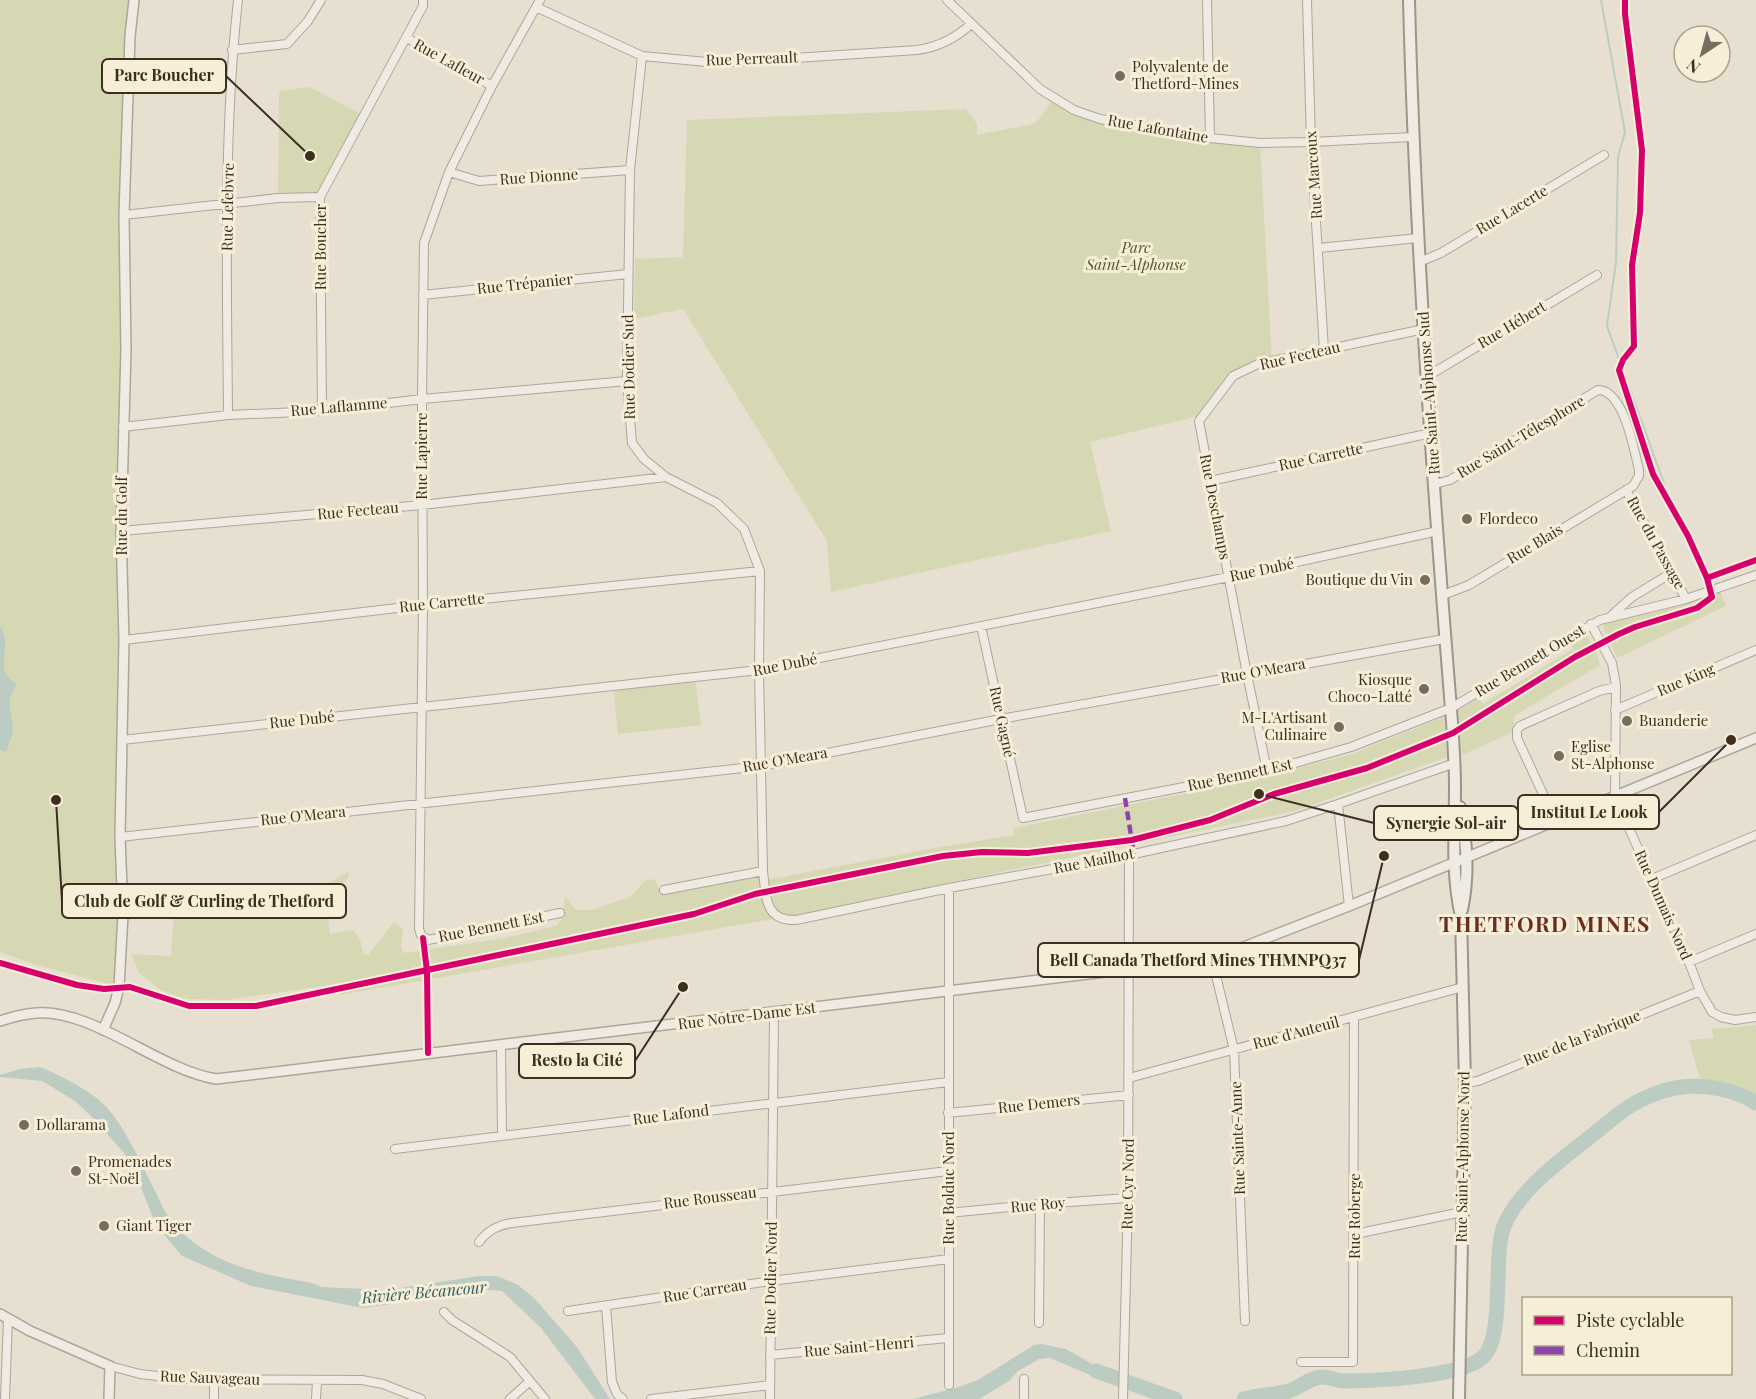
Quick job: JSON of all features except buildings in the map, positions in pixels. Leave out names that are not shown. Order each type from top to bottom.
[{"type":"main road","name":"Rue Saint-Alphonse Sud","points":[[1409,0],[1412,137],[1419,262],[1443,595],[1444,639],[1455,763],[1455,862]]},
{"type":"main road","name":"Rue Saint-Alphonse Sud","points":[[1455,786],[1463,823],[1466,858]]},
{"type":"main road","name":"Rue Saint-Alphonse Nord","points":[[1461,915],[1466,895],[1466,858]]},
{"type":"main road","name":"Rue Saint-Alphonse Nord","points":[[1455,862],[1461,915],[1465,1083],[1459,1399]]},
{"type":"street","name":"Rue du Golf","points":[[103,1030],[115,1003],[119,987],[123,915],[120,837],[124,640],[121,531],[126,350],[124,215],[130,36],[134,0]]},
{"type":"street","name":"Rue Lefebvre","points":[[228,415],[227,204],[232,50],[238,0]]},
{"type":"street","points":[[232,50],[287,44],[308,21],[321,0]]},
{"type":"street","name":"Rue Boucher","points":[[322,411],[320,196],[407,38],[423,6],[423,0]]},
{"type":"street","name":"Rue Lafontaine","points":[[947,0],[1040,89],[1074,110],[1100,119],[1210,138],[1260,142],[1412,137]]},
{"type":"street","points":[[1207,0],[1210,138]]},
{"type":"street","name":"Rue Marcoux","points":[[1307,0],[1311,142],[1324,350]]},
{"type":"street","name":"Rue Perreault","points":[[538,4],[642,56],[718,63],[933,48],[948,41],[971,24]]},
{"type":"street","name":"Rue Lapierre","points":[[423,938],[418,929],[423,605],[424,243],[449,172],[492,86],[538,4]]},
{"type":"street","name":"Rue Lafleur","points":[[407,38],[492,86]]},
{"type":"street","name":"Rue Dodier Sud","points":[[642,56],[630,170],[627,381],[632,443],[644,459],[666,477],[717,503],[744,529],[760,571],[759,670],[764,871]]},
{"type":"street","name":"Rue Lacerte","points":[[1419,262],[1441,253],[1604,155]]},
{"type":"street","name":"Rue Dionne","points":[[449,172],[479,181],[630,170]]},
{"type":"street","points":[[124,215],[278,198],[320,196]]},
{"type":"street","points":[[1319,249],[1418,238]]},
{"type":"street","name":"Rue Trépanier","points":[[423,295],[628,274]]},
{"type":"street","name":"Rue Hébert","points":[[1428,376],[1597,274]]},
{"type":"street","name":"Rue Fecteau","points":[[1199,421],[1233,376],[1243,369],[1424,329]]},
{"type":"street","name":"Rue Laflamme","points":[[123,427],[228,415],[322,411],[422,399],[627,381]]},
{"type":"street","name":"Rue Saint-Télesphore","points":[[1435,484],[1450,480],[1598,390],[1607,391]]},
{"type":"street","name":"Rue du Passage","points":[[1607,391],[1625,418],[1639,470],[1637,481],[1626,490],[1686,598]]},
{"type":"street","name":"Rue Deschamps","points":[[1199,421],[1247,674],[1268,771]]},
{"type":"street","name":"Rue Carrette","points":[[1210,481],[1431,433]]},
{"type":"street","name":"Rue Fecteau","points":[[121,531],[422,505],[666,477]]},
{"type":"street","name":"Rue Blais","points":[[1443,595],[1469,585],[1626,490]]},
{"type":"street","name":"Rue Dubé","points":[[122,740],[759,670],[1229,577],[1438,531]]},
{"type":"street","name":"Rue Carrette","points":[[124,640],[423,605],[760,571]]},
{"type":"street","name":"Rue Bennett Ouest","points":[[1610,616],[1632,597],[1673,572]]},
{"type":"street","name":"Rue Bennett Ouest","points":[[1451,708],[1591,624],[1610,616],[1686,598],[1756,575]]},
{"type":"street","points":[[1591,624],[1612,663],[1616,687],[1615,797]]},
{"type":"street","name":"Rue Gagné","points":[[981,626],[1023,818]]},
{"type":"street","name":"Rue O'Meara","points":[[120,837],[761,766],[1001,719],[1444,639]]},
{"type":"street","name":"Rue King","points":[[1616,710],[1756,650]]},
{"type":"street","points":[[1555,820],[1517,738],[1517,730],[1520,726],[1589,695],[1616,687]]},
{"type":"street","name":"Rue Bennett Est","points":[[1023,818],[1268,771],[1351,747],[1451,708]]},
{"type":"street","name":"Rue Notre-Dame Est","points":[[0,1021],[19,1015],[51,1013],[64,1015],[103,1030],[184,1070],[216,1079],[1130,969],[1188,964],[1212,959],[1349,906],[1756,738]]},
{"type":"street","name":"Rue Mailhot","points":[[764,871],[765,892],[770,910],[779,919],[796,920],[949,888],[1129,855],[1286,820],[1455,763]]},
{"type":"street","name":"Rue Dumais Nord","points":[[1615,797],[1700,991],[1712,1012],[1735,1020],[1756,1017]]},
{"type":"street","points":[[1338,804],[1349,906]]},
{"type":"street","points":[[1652,879],[1756,836]]},
{"type":"street","name":"Rue Cyr Nord","points":[[1124,1395],[1129,1095],[1129,855]]},
{"type":"street","points":[[664,890],[764,871]]},
{"type":"street","name":"Rue Bolduc Nord","points":[[949,888],[949,1385]]},
{"type":"street","name":"Rue Bennett Est","points":[[423,938],[428,939],[560,913]]},
{"type":"street","points":[[1689,962],[1756,934]]},
{"type":"street","name":"Rue Sainte-Anne","points":[[1212,959],[1234,1050],[1245,1321]]},
{"type":"street","name":"Rue d'Auteuil","points":[[1129,1078],[1463,987]]},
{"type":"street","name":"Rue de la Fabrique","points":[[1465,1083],[1478,1081],[1700,991]]},
{"type":"street","name":"Rue Dodier Nord","points":[[770,1399],[774,1013]]},
{"type":"street","name":"Rue Roberge","points":[[1301,1362],[1353,1362],[1354,1017]]},
{"type":"street","points":[[501,1045],[502,1135]]},
{"type":"street","name":"Rue Lafond","points":[[395,1149],[948,1082]]},
{"type":"street","name":"Rue Demers","points":[[948,1113],[1129,1095]]},
{"type":"street","name":"Rue Rousseau","points":[[478,1242],[492,1229],[512,1222],[948,1171]]},
{"type":"street","name":"Rue Roy","points":[[948,1213],[1128,1198]]},
{"type":"street","points":[[1039,1323],[1040,1204]]},
{"type":"street","points":[[1355,1234],[1462,1212]]},
{"type":"street","name":"Rue Carreau","points":[[568,1311],[949,1258]]},
{"type":"street","points":[[606,1306],[612,1382],[617,1394],[623,1399]]},
{"type":"street","points":[[444,1312],[461,1326],[501,1349],[520,1366],[545,1399]]},
{"type":"street","points":[[4,1316],[5,1399]]},
{"type":"street","name":"Rue Sauvageau","points":[[4,1316],[110,1366],[157,1376],[214,1379],[362,1380],[383,1384],[420,1399]]},
{"type":"street","name":"Rue Saint-Henri","points":[[770,1355],[948,1338]]},
{"type":"street","points":[[110,1366],[110,1399]]},
{"type":"street","points":[[213,1399],[214,1379]]},
{"type":"street","points":[[1024,1379],[1024,1399]]},
{"type":"street","points":[[316,1399],[317,1381]]},
{"type":"street","points":[[510,1399],[530,1381]]},
{"type":"street","points":[[651,1399],[770,1385]]},
{"type":"green space","points":[[0,0],[134,0],[130,36],[119,987],[30,963],[0,952]]},
{"type":"green space","points":[[310,87],[364,116],[320,197],[278,198],[280,91]]},
{"type":"green space","name":"Parc Saint-Alphonse","points":[[1053,98],[1100,119],[1260,143],[1272,362],[1243,369],[1203,415],[1090,442],[1111,531],[831,592],[827,541],[683,309],[634,319],[635,259],[683,257],[687,120],[966,109],[977,124],[977,135],[1033,124],[1041,117]]},
{"type":"green space","points":[[1720,592],[1726,606],[1617,658],[1603,627],[1605,622]]},
{"type":"green space","points":[[1584,635],[1588,637],[1600,665],[1514,716],[1513,732],[1462,755],[1458,710],[1478,698],[1483,704],[1573,649],[1570,643]]},
{"type":"green space","points":[[695,678],[701,725],[618,734],[613,687]]},
{"type":"green space","points":[[1444,717],[1447,757],[1295,811],[790,916],[340,995],[338,984],[226,1000],[187,999],[162,991],[139,973],[131,954],[171,956],[175,896],[320,888],[348,872],[349,877],[326,901],[330,934],[353,930],[360,939],[363,953],[368,955],[394,922],[403,929],[401,948],[404,953],[500,939],[556,926],[562,918],[565,896],[576,910],[592,910],[630,897],[647,879],[655,880],[661,894],[760,875],[761,881],[1014,835],[1013,828],[1193,792],[1349,755]]},
{"type":"green space","points":[[1756,1025],[1756,1103],[1725,1090],[1702,1087],[1689,1040],[1714,1038],[1711,1029]]},
{"type":"water","points":[[0,626],[5,639],[5,673],[16,684],[10,697],[13,731],[6,752],[0,750]]},
{"type":"water","points":[[40,1067],[68,1080],[104,1104],[127,1136],[170,1219],[179,1230],[209,1253],[241,1267],[321,1287],[387,1290],[479,1276],[497,1276],[518,1285],[535,1299],[577,1347],[610,1399],[595,1399],[541,1328],[502,1291],[481,1289],[414,1296],[392,1304],[363,1308],[251,1286],[182,1256],[156,1225],[125,1154],[93,1118],[75,1101],[42,1081],[0,1077],[0,1075],[20,1069]]},
{"type":"water","points":[[1041,1344],[1066,1349],[1113,1376],[1109,1383],[1050,1358],[1039,1359],[979,1399],[913,1399],[978,1380],[1034,1345]]},
{"type":"waterway","points":[[1601,0],[1625,132],[1618,157],[1616,262],[1607,326],[1665,486]]},
{"type":"waterway","name":"Rivière Bécancour","points":[[1244,1399],[1289,1391],[1318,1377],[1344,1381],[1416,1377],[1455,1370],[1482,1358],[1489,1348],[1494,1333],[1499,1256],[1504,1226],[1511,1212],[1531,1187],[1570,1152],[1623,1111],[1661,1092],[1691,1086],[1711,1087],[1730,1091],[1756,1103]]},
{"type":"waterway","name":"Rivière Bécancour","points":[[1096,1371],[1175,1399]]},
{"type":"marked path","points":[[1125,798],[1134,854]]},
{"type":"cycle path","points":[[1625,0],[1642,150],[1640,213],[1632,265],[1634,346],[1623,360],[1619,370],[1653,474],[1688,536],[1707,578]]},
{"type":"cycle path","points":[[0,963],[77,985],[104,989],[130,987],[189,1006],[256,1006],[694,914],[755,894],[943,856],[982,852],[1028,853],[1132,840],[1210,820],[1274,794],[1367,768],[1453,733],[1575,657],[1619,634],[1697,608],[1712,597],[1707,578],[1756,560]]},
{"type":"cycle path","points":[[423,938],[427,971],[428,1053]]},
{"type":"place","name":"Polyvalente de Thetford-Mines","points":[[1120,76]]},
{"type":"place","name":"Parc Boucher","points":[[310,156]]},
{"type":"place","name":"Flordeco","points":[[1467,519]]},
{"type":"place","name":"Boutique du Vin","points":[[1425,580]]},
{"type":"place","name":"Kiosque Choco-Latté","points":[[1424,689]]},
{"type":"place","name":"Buanderie","points":[[1627,721]]},
{"type":"place","name":"M-L'Artisant Culinaire","points":[[1339,727]]},
{"type":"place","name":"Institut Le Look","points":[[1731,740]]},
{"type":"place","name":"Eglise St-Alphonse","points":[[1559,756]]},
{"type":"place","name":"Synergie Sol-air","points":[[1259,794]]},
{"type":"place","name":"Club de Golf & Curling de Thetford","points":[[56,800]]},
{"type":"place","name":"Bell Canada Thetford Mines THMNPQ37","points":[[1384,856]]},
{"type":"place","name":"Resto la Cité","points":[[683,987]]},
{"type":"place","name":"Dollarama","points":[[24,1125]]},
{"type":"place","name":"Promenades St-Noël","points":[[76,1171]]},
{"type":"place","name":"Giant Tiger","points":[[104,1226]]},
{"type":"district","name":"THETFORD MINES","points":[[1545,925]]}]
